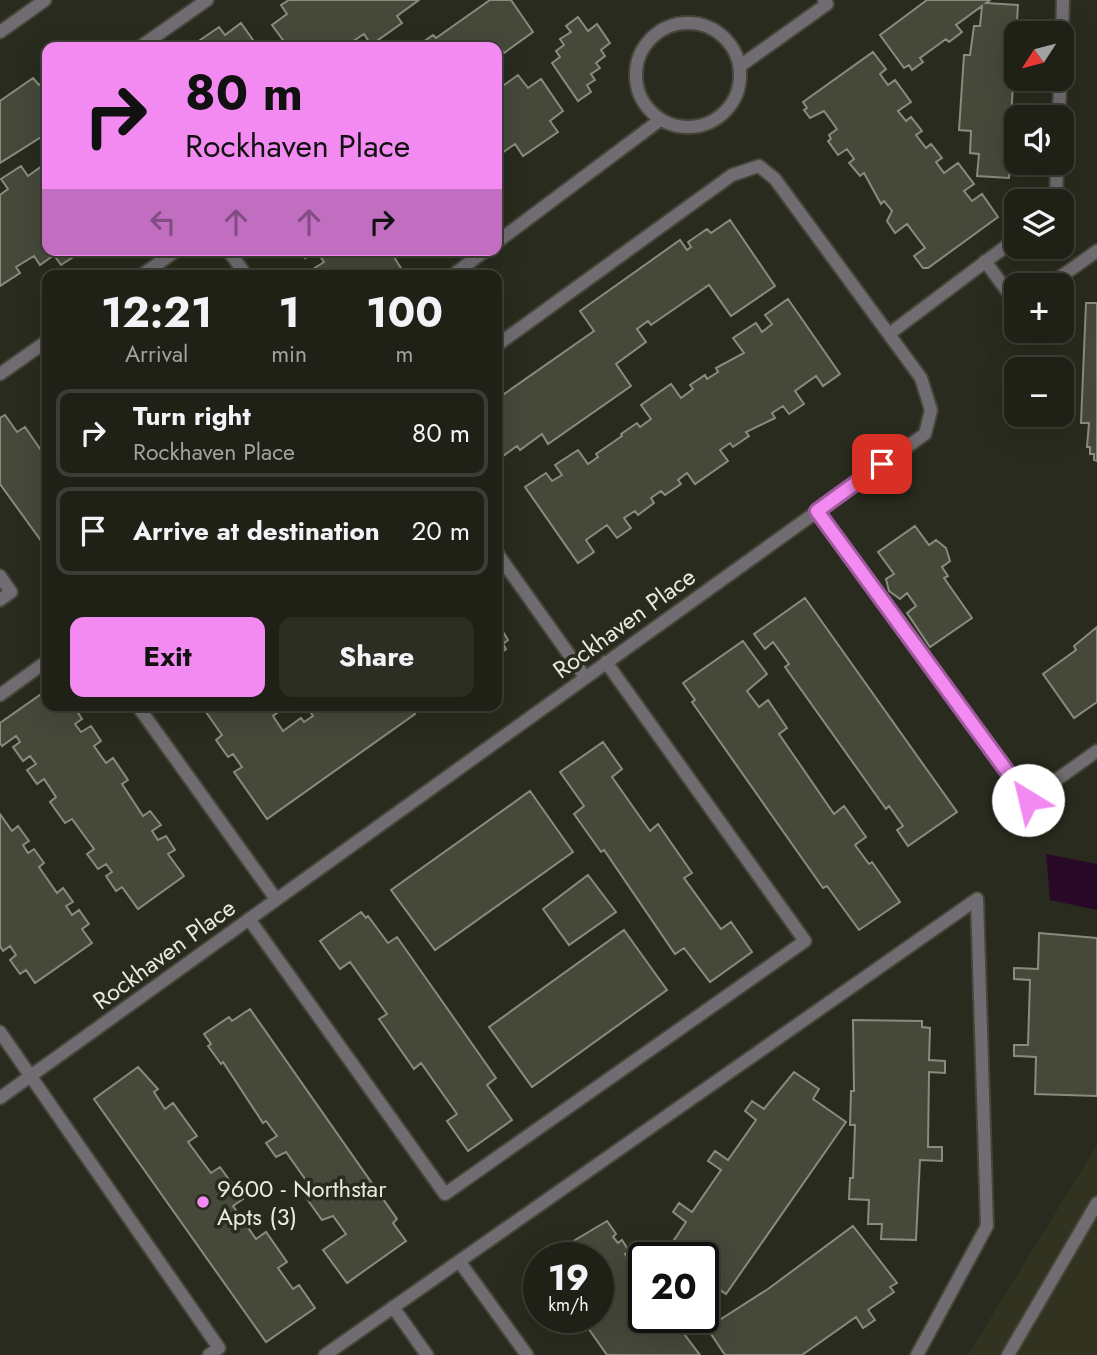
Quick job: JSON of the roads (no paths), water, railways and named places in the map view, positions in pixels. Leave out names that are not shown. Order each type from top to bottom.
[{"type":"lane","points":[[0,32],[45,0]]},
{"type":"lane","points":[[147,42],[207,0]]},
{"type":"lane","points":[[740,66],[827,5],[824,0]]},
{"type":"lane","points":[[1062,21],[1063,0]]},
{"type":"lane","points":[[692,22],[714,29],[731,45],[740,66],[738,91],[726,112],[706,125],[683,128],[660,120],[643,103],[635,82],[637,58],[649,38],[668,25],[692,22]]},
{"type":"lane","points":[[502,238],[660,120]]},
{"type":"lane","name":"Rockhaven Place","points":[[0,1098],[925,434],[931,410],[920,378],[775,179],[759,166],[732,175],[502,341]]},
{"type":"lane","points":[[888,334],[1004,247]]},
{"type":"lane","points":[[1066,273],[1097,251]]},
{"type":"lane","points":[[149,270],[169,256]]},
{"type":"lane","points":[[460,270],[478,256]]},
{"type":"lane","points":[[985,261],[1004,287]]},
{"type":"lane","points":[[0,373],[42,344]]},
{"type":"lane","points":[[817,511],[1028,800],[1097,751]]},
{"type":"lane","points":[[502,560],[584,677]]},
{"type":"lane","points":[[0,576],[11,592],[0,600]]},
{"type":"lane","points":[[249,919],[445,1194],[805,942],[606,662]]},
{"type":"lane","points":[[0,695],[42,665]]},
{"type":"lane","points":[[141,711],[276,899]]},
{"type":"lane","points":[[325,1355],[977,899],[987,1226],[917,1355]]},
{"type":"lane","points":[[0,1032],[219,1348],[209,1355]]},
{"type":"lane","points":[[1008,1355],[1097,1203]]},
{"type":"lane","points":[[459,1261],[527,1355]]},
{"type":"lane","points":[[393,1307],[427,1355]]},
{"type":"place","name":"9600 - Northstar Apts (3)","points":[[203,1202]]}]
